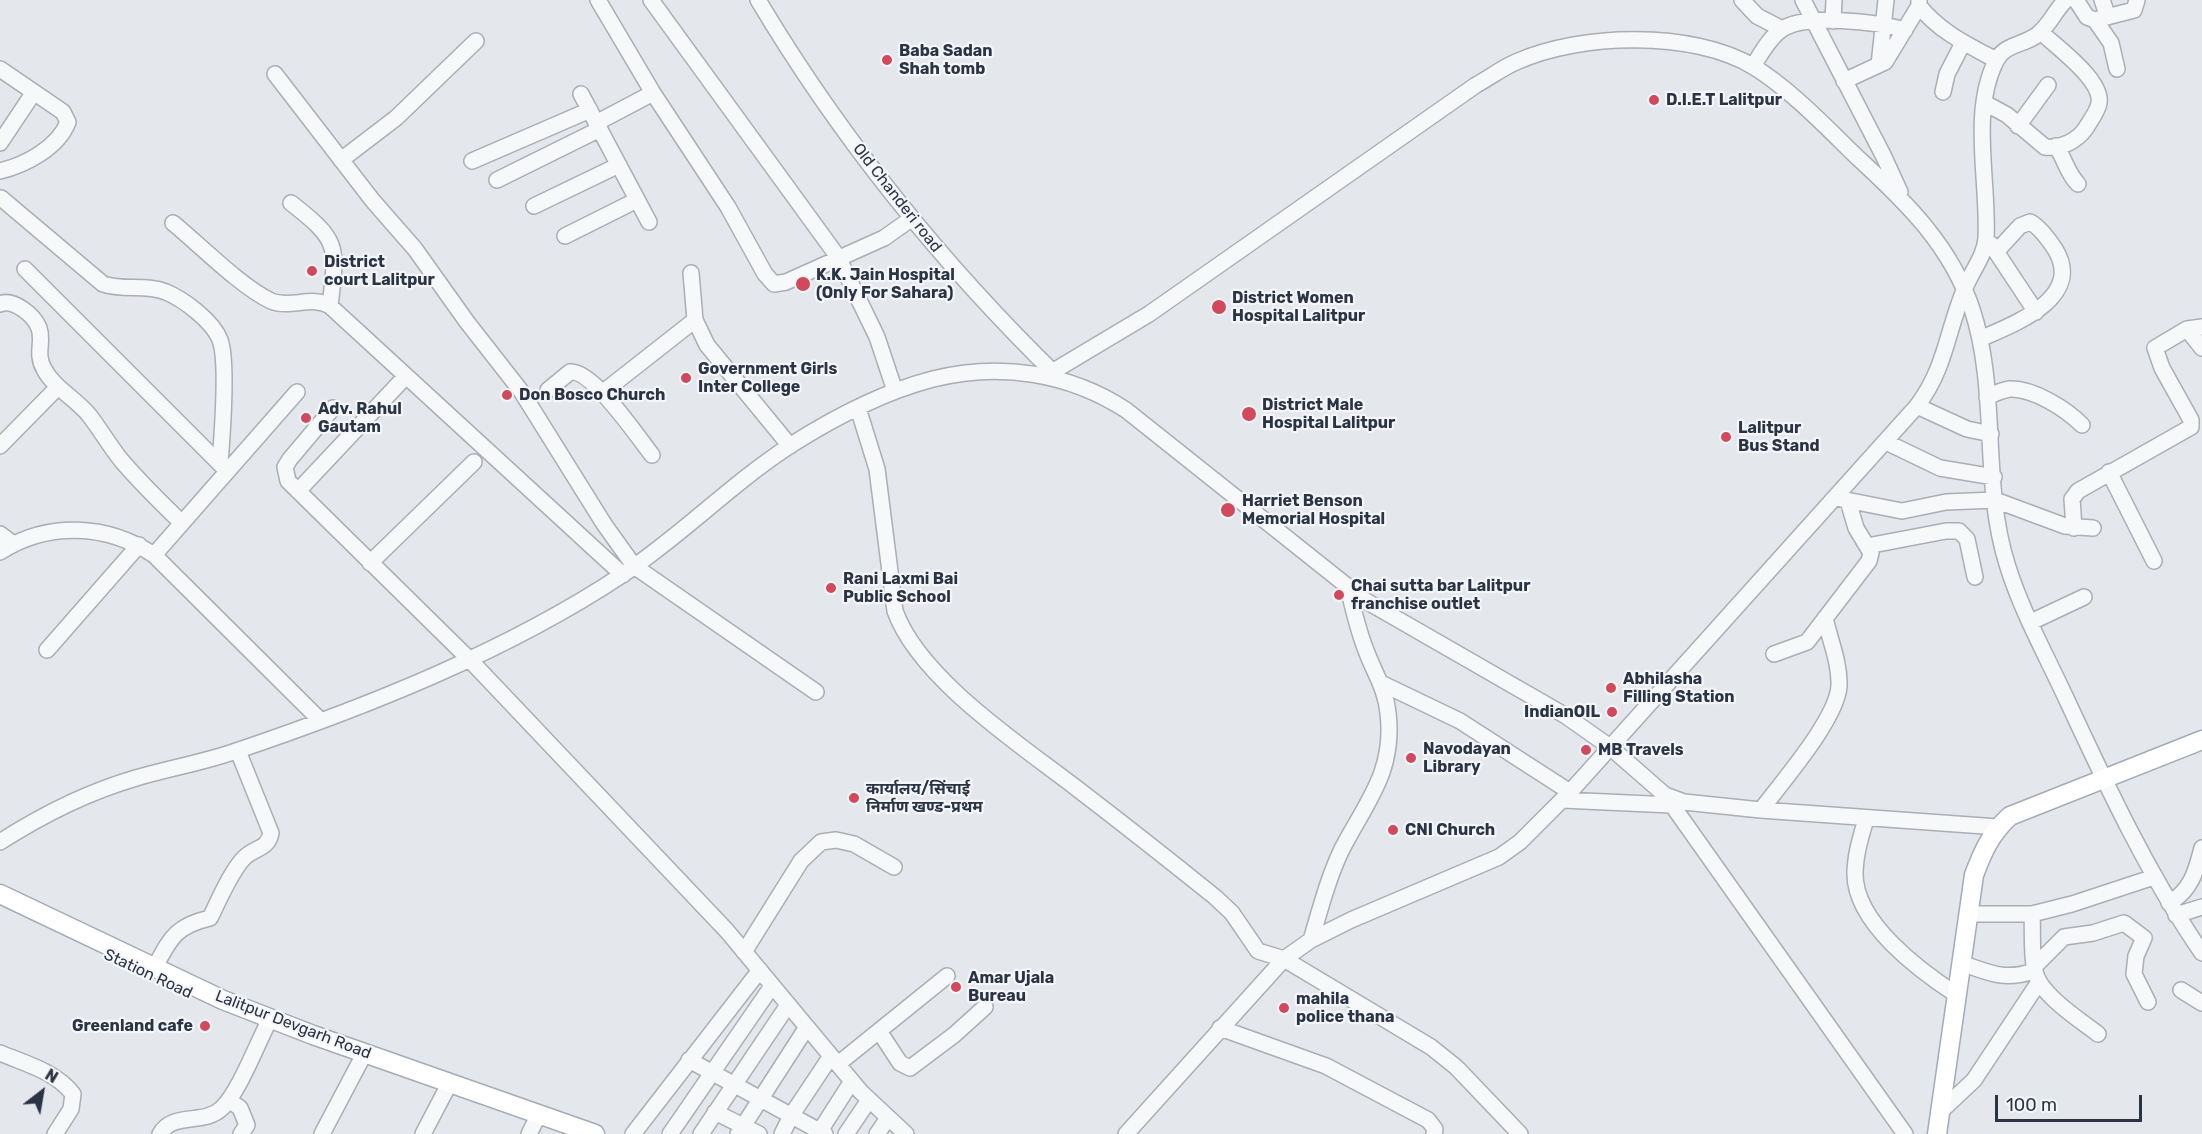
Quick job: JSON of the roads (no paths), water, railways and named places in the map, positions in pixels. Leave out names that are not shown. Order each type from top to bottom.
[{"type":"main road","points":[[1937,1134],[1974,875],[1985,846],[1998,827],[2010,816],[2202,740]]},
{"type":"main road","name":"Lalitpur Devgarh Road","points":[[0,894],[224,1000],[313,1035],[595,1134]]},
{"type":"main road","name":"Station Road","points":[[0,905],[168,984],[267,1025],[446,1090],[532,1128],[570,1134]]},
{"type":"street","points":[[598,0],[653,93],[728,207],[769,280],[779,284],[884,238],[911,219]]},
{"type":"street","points":[[651,0],[838,257],[873,327],[895,391]]},
{"type":"street","name":"Old Chanderi road","points":[[758,0],[824,102],[911,219],[979,297],[1055,375]]},
{"type":"street","points":[[1742,0],[1757,16],[1782,29]]},
{"type":"street","points":[[1803,0],[1884,157],[1902,198]]},
{"type":"street","points":[[1833,21],[1834,0]]},
{"type":"street","points":[[1879,65],[1886,0]]},
{"type":"street","points":[[2102,0],[2101,19],[2111,43],[2117,69]]},
{"type":"street","points":[[1126,1134],[1220,1028],[1273,956],[1498,857],[1520,842],[1566,796],[1842,500],[1917,406],[1943,362],[1964,288],[1983,252],[1986,237],[1983,169],[1985,103],[1996,60],[2006,49],[2041,32],[2067,2],[2087,16],[2101,19],[2134,10],[2137,0]]},
{"type":"street","points":[[1844,81],[1879,65],[1891,56],[1919,3],[1933,22],[1963,43],[1996,60]]},
{"type":"street","points":[[1753,66],[1772,38],[1782,29],[1798,23],[1833,21],[1883,24],[1905,30]]},
{"type":"street","points":[[1985,103],[1999,110],[2038,144],[2056,147],[2068,143],[2084,130],[2099,101],[2098,95],[2078,64],[2060,52],[2041,32]]},
{"type":"street","points":[[341,160],[396,118],[476,41]]},
{"type":"street","points":[[1055,375],[1149,314],[1476,86],[1516,62],[1579,44],[1646,41],[1685,44],[1720,52],[1753,66],[1768,76],[1902,198],[1946,251],[1964,288],[1980,339],[1991,434],[1995,500],[2006,560],[2031,622],[2104,779],[2154,877],[2202,953]]},
{"type":"street","points":[[1943,92],[1947,74],[1963,43]]},
{"type":"street","points":[[0,69],[67,117],[66,128],[37,155],[18,166],[0,171]]},
{"type":"street","points":[[275,74],[341,160],[415,249],[467,322],[521,391],[604,524],[629,570]]},
{"type":"street","points":[[2018,126],[2048,85]]},
{"type":"street","points":[[0,143],[34,92]]},
{"type":"street","points":[[497,180],[595,121],[653,93]]},
{"type":"street","points":[[581,94],[649,222]]},
{"type":"street","points":[[472,161],[595,121]]},
{"type":"street","points":[[2056,147],[2063,156],[2067,171],[2078,184]]},
{"type":"street","points":[[534,206],[619,165]]},
{"type":"street","points":[[1,198],[103,284],[123,289],[144,288],[168,293],[213,328],[220,340],[223,359],[223,467]]},
{"type":"street","points":[[565,236],[637,200]]},
{"type":"street","points":[[291,203],[330,237],[334,259],[330,306]]},
{"type":"street","points":[[1980,339],[2036,312],[2057,291],[2061,278],[2059,256],[2033,223],[2025,222],[1996,252]]},
{"type":"street","points":[[173,223],[252,288],[272,301],[288,304],[320,302],[330,306],[406,376],[629,570],[816,692]]},
{"type":"street","points":[[1986,237],[2036,312]]},
{"type":"street","points":[[25,269],[223,467]]},
{"type":"street","points":[[691,273],[695,320],[706,345],[790,446]]},
{"type":"street","points":[[0,304],[8,301],[15,304],[36,323],[40,334],[38,351],[40,361],[58,387],[88,414],[139,481],[182,523]]},
{"type":"street","points":[[603,393],[695,320]]},
{"type":"street","points":[[2074,528],[2073,496],[2109,472],[2187,431],[2191,420],[2154,351],[2160,342],[2195,328],[2202,348]]},
{"type":"street","points":[[548,390],[563,376],[577,371],[590,379],[652,455]]},
{"type":"street","points":[[0,842],[37,818],[133,778],[238,751],[469,659],[561,612],[629,570],[790,446],[895,391],[936,378],[983,372],[1055,375],[1104,396],[1126,410],[1348,587],[1416,632],[1566,716],[1610,747],[1668,800],[1905,1134]]},
{"type":"street","points":[[298,491],[406,376]]},
{"type":"street","points":[[0,446],[58,387]]},
{"type":"street","points":[[1987,397],[2006,389],[2026,391],[2061,408],[2082,425]]},
{"type":"street","points":[[154,555],[182,523],[223,467],[297,392]]},
{"type":"street","points":[[865,405],[876,463],[895,611],[901,627],[911,642],[953,689],[1215,897],[1273,956],[1431,1047],[1456,1067],[1519,1134]]},
{"type":"street","points":[[1917,406],[1967,429],[1991,434]]},
{"type":"street","points":[[333,408],[285,466],[288,481],[469,659],[744,952],[852,1081],[904,1133]]},
{"type":"street","points":[[1886,442],[1940,468],[1994,477]]},
{"type":"street","points":[[370,563],[474,462]]},
{"type":"street","points":[[2109,472],[2154,561]]},
{"type":"street","points":[[1842,500],[1902,511],[1953,501],[1995,500],[2046,521],[2074,528],[2093,528]]},
{"type":"street","points":[[1774,654],[1807,642],[1869,561],[1871,553],[1842,500]]},
{"type":"street","points":[[0,552],[13,544],[44,534],[82,530],[104,532],[138,545],[154,555],[320,720]]},
{"type":"street","points":[[1867,546],[1946,531],[1959,531],[1967,539],[1975,577]]},
{"type":"street","points":[[0,534],[13,544]]},
{"type":"street","points":[[47,650],[138,545]]},
{"type":"street","points":[[1311,940],[1328,881],[1342,850],[1377,789],[1386,766],[1390,738],[1383,684],[1358,628],[1348,587]]},
{"type":"street","points":[[2031,622],[2084,597]]},
{"type":"street","points":[[1761,810],[1813,739],[1835,700],[1839,687],[1826,618]]},
{"type":"street","points":[[1383,684],[1460,721],[1566,796],[1684,801],[1866,819],[1998,827]]},
{"type":"street","points":[[155,967],[172,935],[186,925],[210,918],[245,857],[265,846],[270,840],[271,833],[238,751]]},
{"type":"street","points":[[1866,819],[1855,874],[1862,900],[1880,930],[1899,953],[1919,970],[1957,995]]},
{"type":"street","points":[[744,952],[801,861],[821,842],[836,840],[854,844],[894,867]]},
{"type":"street","points":[[2173,909],[2188,887],[2202,848]]},
{"type":"street","points":[[1968,914],[2032,914],[2072,904],[2154,877]]},
{"type":"street","points":[[2173,909],[2202,907]]},
{"type":"street","points":[[2032,914],[2036,973],[2059,1002],[2098,1034]]},
{"type":"street","points":[[1940,1112],[1974,1080],[2036,973],[2064,937],[2093,933],[2124,923],[2144,938],[2134,960],[2134,974],[2148,1002]]},
{"type":"street","points":[[1961,963],[1990,973],[2015,977],[2036,973]]},
{"type":"street","points":[[633,1134],[760,970]]},
{"type":"street","points":[[782,1134],[791,1116],[835,1060],[879,1031],[947,976]]},
{"type":"street","points":[[670,1134],[772,986]]},
{"type":"street","points":[[2181,990],[2202,1003]]},
{"type":"street","points":[[701,1134],[788,1005]]},
{"type":"street","points":[[879,1031],[900,1063],[909,1068],[954,1035],[985,1007]]},
{"type":"street","points":[[160,1134],[166,1124],[174,1121],[204,1119],[214,1115],[229,1100],[267,1025]]},
{"type":"street","points":[[740,1130],[807,1027]]},
{"type":"street","points":[[1220,1028],[1326,1066],[1428,1120],[1433,1124],[1434,1134]]},
{"type":"street","points":[[0,1053],[45,1072],[64,1083],[72,1094],[71,1108],[55,1134]]},
{"type":"street","points":[[322,1134],[361,1060]]},
{"type":"street","points":[[689,1060],[821,1133],[852,1081]]},
{"type":"street","points":[[423,1134],[446,1090]]},
{"type":"street","points":[[229,1100],[240,1108],[247,1125],[241,1134]]},
{"type":"street","points":[[846,1134],[869,1100]]},
{"type":"street","points":[[715,1112],[740,1130],[759,1134]]},
{"type":"street","points":[[877,1134],[888,1118]]},
{"type":"place","name":"Baba Sadan Shah tomb","points":[[887,60]]},
{"type":"place","name":"D.I.E.T Lalitpur","points":[[1654,100]]},
{"type":"place","name":"District court Lalitpur","points":[[312,271]]},
{"type":"place","name":"K.K. Jain Hospital (Only For Sahara)","points":[[803,284]]},
{"type":"place","name":"District Women Hospital Lalitpur","points":[[1219,307]]},
{"type":"place","name":"Government Girls Inter College","points":[[686,378]]},
{"type":"place","name":"Don Bosco Church","points":[[507,395]]},
{"type":"place","name":"District Male Hospital Lalitpur","points":[[1249,414]]},
{"type":"place","name":"Adv. Rahul Gautam","points":[[306,418]]},
{"type":"place","name":"Lalitpur Bus Stand","points":[[1726,437]]},
{"type":"place","name":"Harriet Benson Memorial Hospital","points":[[1228,510]]},
{"type":"place","name":"Rani Laxmi Bai Public School","points":[[831,588]]},
{"type":"place","name":"Chai sutta bar Lalitpur franchise outlet","points":[[1339,595]]},
{"type":"place","name":"Abhilasha Filling Station","points":[[1611,688]]},
{"type":"place","name":"IndianOIL","points":[[1612,712]]},
{"type":"place","name":"MB Travels","points":[[1586,750]]},
{"type":"place","name":"Navodayan Library","points":[[1411,758]]},
{"type":"place","name":"कार्यालय/सिंचाई निर्माण खण्ड-प्रथम","points":[[854,798]]},
{"type":"place","name":"CNI Church","points":[[1393,830]]},
{"type":"place","name":"Amar Ujala Bureau","points":[[956,987]]},
{"type":"place","name":"mahila police thana","points":[[1284,1008]]},
{"type":"place","name":"Greenland cafe","points":[[205,1026]]}]
